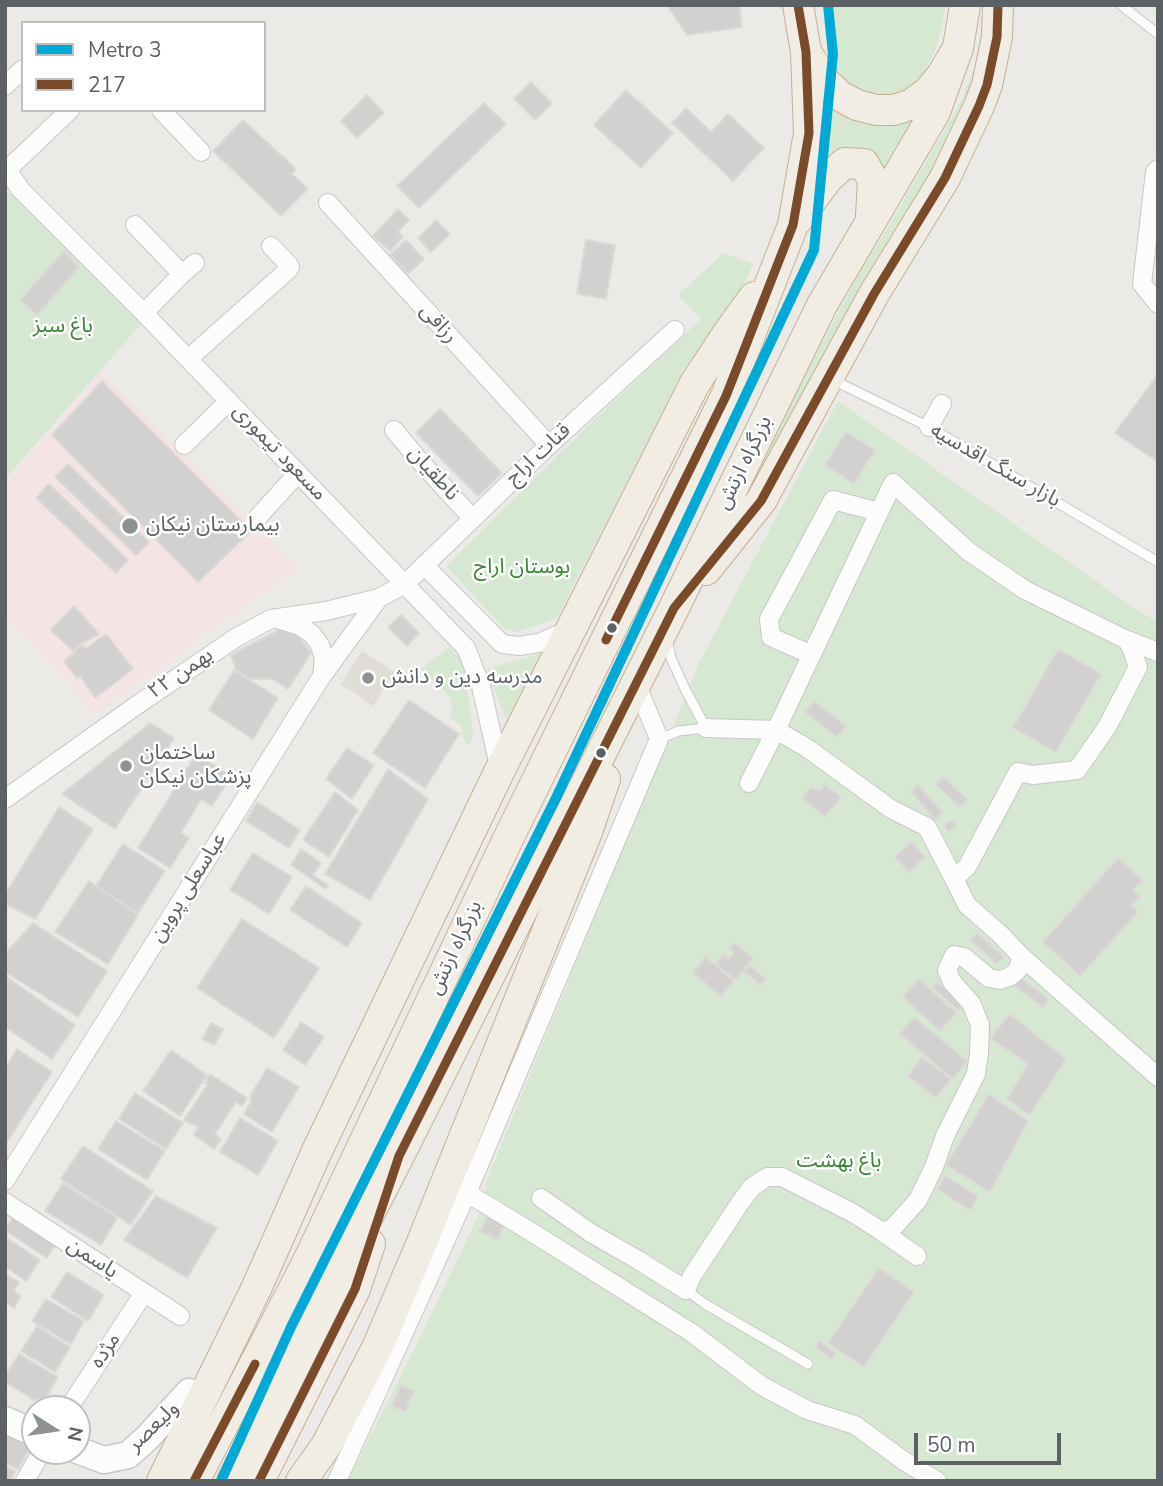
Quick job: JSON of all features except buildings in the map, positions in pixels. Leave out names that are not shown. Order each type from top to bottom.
[{"type":"highway","name":"بزرگراه ارتش","points":[[194,1481],[307,1261],[508,839],[726,396],[793,225],[809,132],[806,52],[798,5]]},
{"type":"highway","points":[[806,52],[826,83],[840,96],[857,105],[876,110],[894,110],[912,104],[928,92],[942,75],[958,48],[965,5]]},
{"type":"highway","points":[[669,617],[761,501],[874,294],[945,178],[979,106],[993,62],[1001,9]]},
{"type":"highway","name":"بزرگراه ارتش","points":[[232,1481],[399,1156],[822,305],[935,112],[958,48]]},
{"type":"highway","points":[[793,225],[828,178],[845,163],[864,164],[873,180],[871,224]]},
{"type":"highway","points":[[162,1481],[256,1289],[317,1152],[446,880],[695,383],[780,259]]},
{"type":"highway","points":[[301,1481],[326,1446],[377,1348],[420,1247],[587,832],[636,683]]},
{"type":"highway","points":[[446,880],[508,839],[500,770]]},
{"type":"highway","points":[[144,1481],[189,1392],[237,1285],[317,1152]]},
{"type":"highway","points":[[258,1481],[355,1289],[399,1156]]},
{"type":"main road","name":"ولیعصر","points":[[91,1455],[104,1460],[128,1455],[189,1392]]},
{"type":"street","points":[[5,86],[21,71]]},
{"type":"street","points":[[6,169],[68,112]]},
{"type":"street","points":[[163,112],[201,152]]},
{"type":"street","name":"مسعود تیموری","points":[[6,169],[22,190],[466,648],[481,686],[500,770]]},
{"type":"street","points":[[1158,169],[1155,172],[1142,284],[1158,304]]},
{"type":"street","name":"رزاقی","points":[[328,203],[548,445]]},
{"type":"street","points":[[135,225],[188,269],[144,313]]},
{"type":"street","points":[[188,359],[288,270],[288,264],[271,246]]},
{"type":"street","name":"قنات اراج","points":[[379,598],[405,584],[548,445],[675,330]]},
{"type":"street","points":[[184,444],[229,401]]},
{"type":"street","points":[[929,427],[942,404]]},
{"type":"street","name":"ناطقیان","points":[[394,430],[472,518]]},
{"type":"street","points":[[258,517],[298,473]]},
{"type":"street","points":[[749,783],[893,482],[968,551],[1025,590],[1127,640],[1158,652]]},
{"type":"street","points":[[811,655],[771,637],[769,619],[833,500],[879,512]]},
{"type":"street","points":[[424,565],[502,644],[519,646],[539,643],[571,629]]},
{"type":"street","name":"۲۲ بهمن","points":[[5,799],[136,705],[226,645],[271,619],[326,611],[379,598]]},
{"type":"street","name":"عباسعلی پروین","points":[[5,1181],[322,676],[379,598]]},
{"type":"street","points":[[271,619],[300,626],[312,634],[320,645],[324,659],[322,676]]},
{"type":"street","points":[[954,879],[967,867],[1018,772],[1033,775],[1077,769],[1107,727],[1138,667],[1127,640]]},
{"type":"street","points":[[337,1481],[467,1194],[659,739],[636,683]]},
{"type":"street","points":[[706,728],[776,730],[807,748],[891,809],[927,827],[967,905],[1158,1077]]},
{"type":"street","points":[[881,1231],[891,1230],[918,1200],[945,1136],[976,1074],[980,1025],[971,1003],[952,982],[947,970],[954,955],[964,957],[989,978],[1000,980],[1017,971],[1022,957]]},
{"type":"street","points":[[541,1198],[591,1233],[686,1290],[692,1276],[740,1203],[752,1187],[767,1177],[782,1177],[853,1213],[917,1256]]},
{"type":"street","points":[[467,1194],[692,1333],[762,1386],[807,1410],[855,1425],[937,1481]]},
{"type":"street","name":"یاسمن","points":[[5,1202],[180,1316]]},
{"type":"street","name":"مژده","points":[[77,1395],[144,1293]]},
{"type":"street","points":[[26,1481],[35,1465]]},
{"type":"lane","points":[[1121,5],[1158,34]]},
{"type":"lane","name":"بازار سنگ اقدسیه","points":[[828,379],[929,427],[1158,562]]},
{"type":"lane","points":[[659,739],[679,731],[706,728],[685,691],[671,658],[669,617]]},
{"type":"lane","points":[[686,1290],[705,1304],[808,1364]]},
{"type":"shaded area","name":"بیمارستان نیکان","points":[[101,373],[298,569],[95,714],[5,615],[5,484]]},
{"type":"shaded area","name":"مدرسه دین و دانش","points":[[362,651],[395,672],[373,706],[341,684]]},
{"type":"green space","points":[[823,5],[945,5],[936,49],[924,72],[910,88],[893,96],[881,96],[853,90],[834,70]]},
{"type":"green space","points":[[991,5],[973,105],[772,461],[735,515],[860,271],[960,103],[975,66],[984,16]]},
{"type":"green space","points":[[831,107],[847,117],[867,123],[914,121],[885,177],[872,153],[866,148],[847,150],[825,168]]},
{"type":"green space","name":"باغ سبز","points":[[5,188],[143,322],[5,479]]},
{"type":"green space","name":"بوستان اراج","points":[[724,253],[753,264],[748,276],[729,312],[685,367],[557,618],[518,632],[505,629],[446,566],[701,319],[678,295]]},
{"type":"green space","name":"باغ بهشت","points":[[838,401],[1158,622],[1158,1481],[347,1481],[479,1215],[488,1177],[699,663]]},
{"type":"green space","points":[[449,647],[463,661],[473,730],[469,746],[461,735],[461,726],[450,717],[452,705],[449,696],[421,669]]},
{"type":"green space","points":[[540,653],[507,721],[486,670]]},
{"type":"metro line","name":"3","points":[[221,1481],[291,1327],[556,798],[814,250],[833,54],[828,5]]},
{"type":"transit line","name":"217","points":[[606,640],[726,396],[793,225],[809,133],[806,52],[798,5]]},
{"type":"transit line","name":"217","points":[[259,1481],[355,1289],[399,1156],[674,608],[761,501],[874,294],[945,178],[987,85],[997,37],[998,5]]},
{"type":"transit line","name":"217","points":[[194,1481],[255,1364]]},
{"type":"place","name":"بیمارستان نیکان","points":[[130,526]]},
{"type":"place","name":"مدرسه دین و دانش","points":[[368,678]]},
{"type":"place","name":"ساختمان پزشکان نیکان","points":[[126,766]]}]
